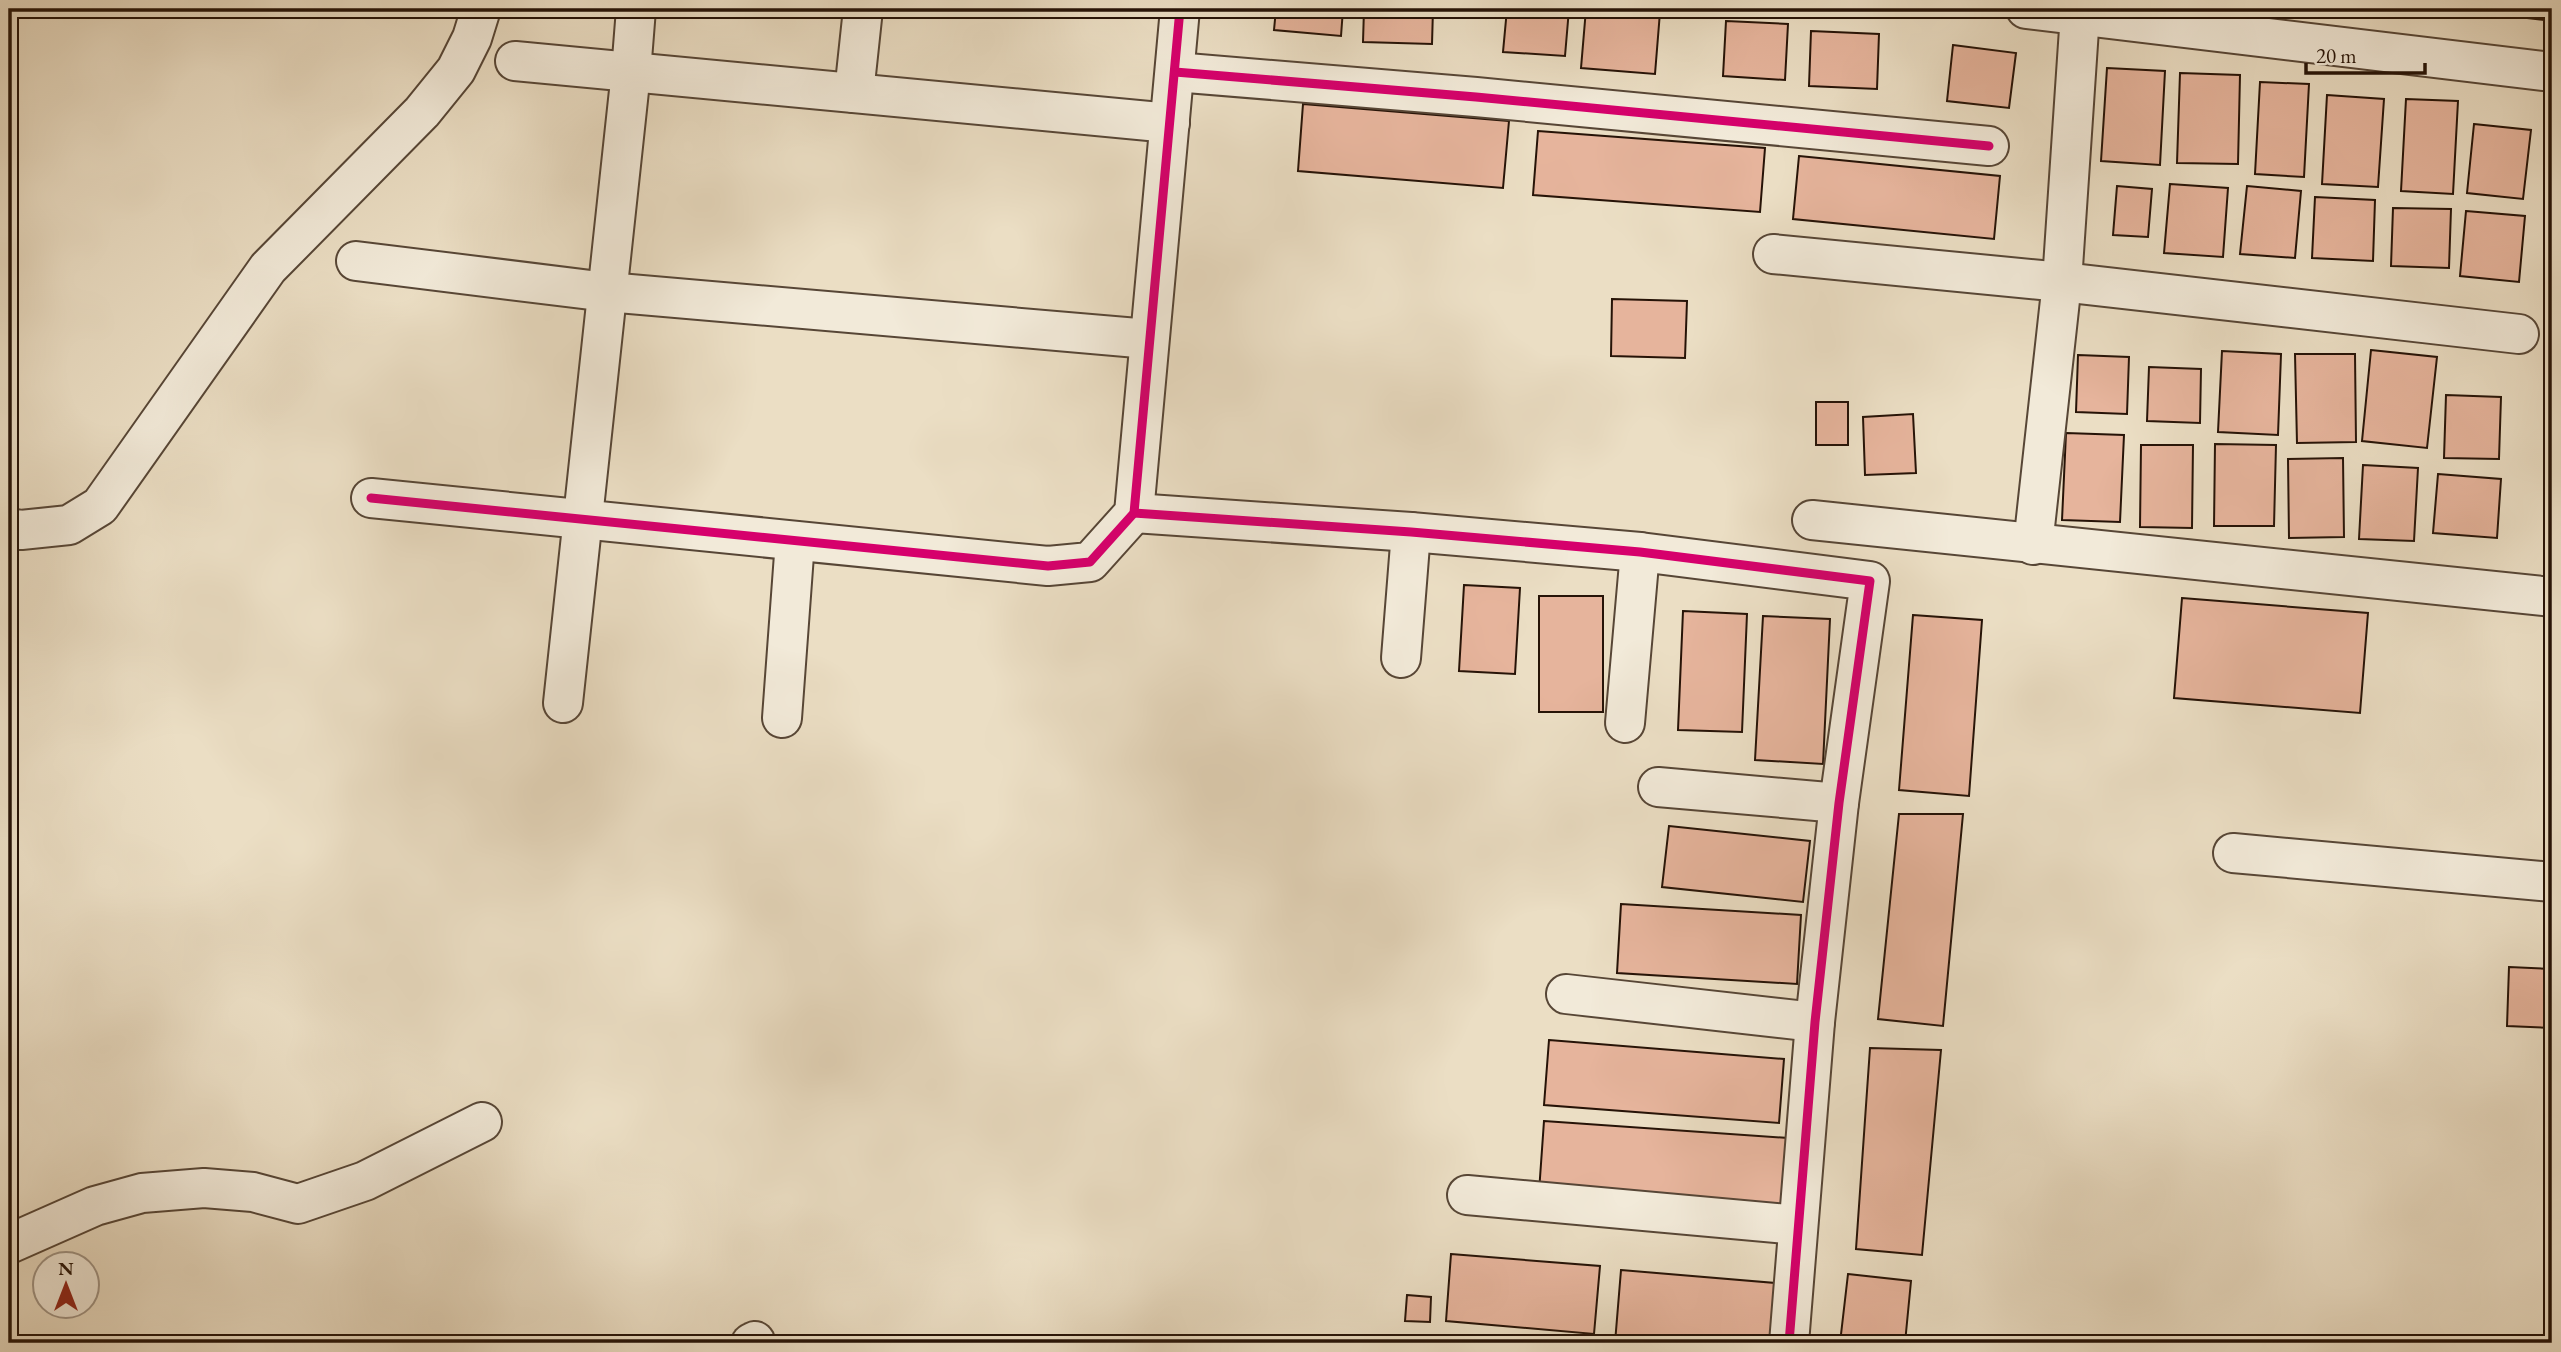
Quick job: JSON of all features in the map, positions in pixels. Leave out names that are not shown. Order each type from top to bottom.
[{"type":"street","points":[[9,528],[21,530],[69,525],[100,506],[268,268],[422,112],[456,70],[472,38],[481,9]]},
{"type":"street","points":[[563,704],[636,9]]},
{"type":"street","points":[[854,93],[863,9]]},
{"type":"street","points":[[371,498],[1048,566],[1090,562],[1135,513],[1180,9]]},
{"type":"street","points":[[2026,9],[2552,72]]},
{"type":"street","points":[[2034,545],[2062,282],[2080,14]]},
{"type":"street","points":[[515,61],[1170,123]]},
{"type":"street","points":[[1175,72],[1989,146]]},
{"type":"street","points":[[1773,254],[2062,282],[2519,334]]},
{"type":"street","points":[[356,261],[607,292],[1149,339]]},
{"type":"street","points":[[1135,513],[1411,532],[1640,552],[1870,581],[1839,803],[1815,1022],[1789,1343]]},
{"type":"street","points":[[1812,520],[2552,597]]},
{"type":"street","points":[[1401,658],[1411,532]]},
{"type":"street","points":[[782,719],[795,541]]},
{"type":"street","points":[[1625,723],[1640,552]]},
{"type":"street","points":[[1658,787],[1839,803]]},
{"type":"street","points":[[2233,853],[2552,883]]},
{"type":"street","points":[[1566,994],[1815,1022]]},
{"type":"street","points":[[9,1244],[95,1206],[142,1193],[204,1188],[253,1192],[298,1204],[365,1181],[482,1122]]},
{"type":"street","points":[[1467,1195],[1798,1225]]},
{"type":"building","points":[[1276,9],[1343,9],[1341,36],[1274,30]]},
{"type":"building","points":[[1364,9],[1433,9],[1432,44],[1363,42]]},
{"type":"building","points":[[1507,9],[1569,9],[1565,56],[1503,52]]},
{"type":"building","points":[[1586,9],[1660,12],[1655,74],[1581,68]]},
{"type":"building","points":[[2449,9],[2552,9],[2552,21]]},
{"type":"building","points":[[1726,21],[1788,24],[1785,80],[1723,76]]},
{"type":"building","points":[[1811,31],[1879,34],[1877,89],[1809,86]]},
{"type":"building","points":[[1953,45],[2016,53],[2009,108],[1947,101]]},
{"type":"building","points":[[2107,68],[2165,71],[2160,165],[2101,161]]},
{"type":"building","points":[[2180,73],[2240,75],[2238,164],[2177,163]]},
{"type":"building","points":[[2260,82],[2309,84],[2304,177],[2255,174]]},
{"type":"building","points":[[2327,95],[2384,99],[2378,187],[2322,184]]},
{"type":"building","points":[[2406,99],[2458,101],[2453,194],[2401,191]]},
{"type":"building","points":[[1303,104],[1509,121],[1503,188],[1298,171]]},
{"type":"building","points":[[2474,124],[2531,130],[2523,199],[2467,193]]},
{"type":"building","points":[[1538,131],[1765,148],[1760,212],[1533,195]]},
{"type":"building","points":[[1799,156],[2000,176],[1994,239],[1793,219]]},
{"type":"building","points":[[2170,184],[2228,188],[2223,257],[2164,253]]},
{"type":"building","points":[[2117,186],[2152,189],[2148,237],[2113,235]]},
{"type":"building","points":[[2247,186],[2301,191],[2295,258],[2240,254]]},
{"type":"building","points":[[2315,197],[2375,200],[2373,261],[2312,258]]},
{"type":"building","points":[[2393,208],[2451,209],[2449,268],[2391,266]]},
{"type":"building","points":[[2466,211],[2525,216],[2519,282],[2460,276]]},
{"type":"building","points":[[1612,299],[1687,301],[1685,358],[1611,356]]},
{"type":"building","points":[[2371,350],[2437,357],[2427,448],[2362,441]]},
{"type":"building","points":[[2222,351],[2281,354],[2278,435],[2218,432]]},
{"type":"building","points":[[2295,354],[2355,354],[2356,442],[2297,443]]},
{"type":"building","points":[[2078,355],[2129,357],[2127,414],[2076,412]]},
{"type":"building","points":[[2149,367],[2201,369],[2200,423],[2147,421]]},
{"type":"building","points":[[2446,395],[2501,397],[2499,459],[2444,458]]},
{"type":"building","points":[[1816,402],[1848,402],[1848,445],[1816,445]]},
{"type":"building","points":[[1913,414],[1916,473],[1865,475],[1863,417]]},
{"type":"building","points":[[2066,433],[2124,435],[2120,522],[2062,520]]},
{"type":"building","points":[[2215,444],[2276,445],[2274,526],[2214,526]]},
{"type":"building","points":[[2141,445],[2193,445],[2192,528],[2140,527]]},
{"type":"building","points":[[2343,458],[2344,537],[2289,538],[2288,459]]},
{"type":"building","points":[[2363,465],[2418,468],[2414,541],[2359,539]]},
{"type":"building","points":[[2438,474],[2501,479],[2497,538],[2433,533]]},
{"type":"building","points":[[1464,585],[1520,588],[1515,674],[1459,671]]},
{"type":"building","points":[[1539,596],[1603,596],[1603,712],[1539,712]]},
{"type":"building","points":[[2182,598],[2368,613],[2360,713],[2174,698]]},
{"type":"building","points":[[1683,611],[1747,614],[1742,732],[1678,730]]},
{"type":"building","points":[[1913,615],[1982,620],[1969,796],[1899,790]]},
{"type":"building","points":[[1763,616],[1830,619],[1823,764],[1755,760]]},
{"type":"building","points":[[1899,814],[1963,814],[1943,1026],[1878,1019]]},
{"type":"building","points":[[1669,826],[1810,841],[1803,902],[1662,887]]},
{"type":"building","points":[[1621,904],[1801,915],[1797,984],[1617,973]]},
{"type":"building","points":[[2509,967],[2552,969],[2552,1028],[2507,1026]]},
{"type":"building","points":[[1549,1040],[1784,1059],[1779,1123],[1544,1105]]},
{"type":"building","points":[[1870,1048],[1941,1050],[1922,1255],[1856,1249]]},
{"type":"building","points":[[1544,1121],[1788,1138],[1783,1209],[1539,1192]]},
{"type":"building","points":[[1451,1254],[1600,1266],[1594,1334],[1446,1321]]},
{"type":"building","points":[[1621,1270],[1775,1283],[1770,1343],[1615,1343]]},
{"type":"building","points":[[1848,1274],[1911,1281],[1905,1343],[1840,1343]]},
{"type":"building","points":[[1407,1295],[1431,1297],[1430,1322],[1405,1321]]},
{"type":"cycle path","points":[[371,498],[1048,566],[1090,562],[1134,513],[1180,9]]},
{"type":"cycle path","points":[[1175,72],[1476,97],[1989,146]]},
{"type":"cycle path","points":[[1134,513],[1411,532],[1640,552],[1870,581],[1839,803],[1815,1022],[1789,1343]]}]
